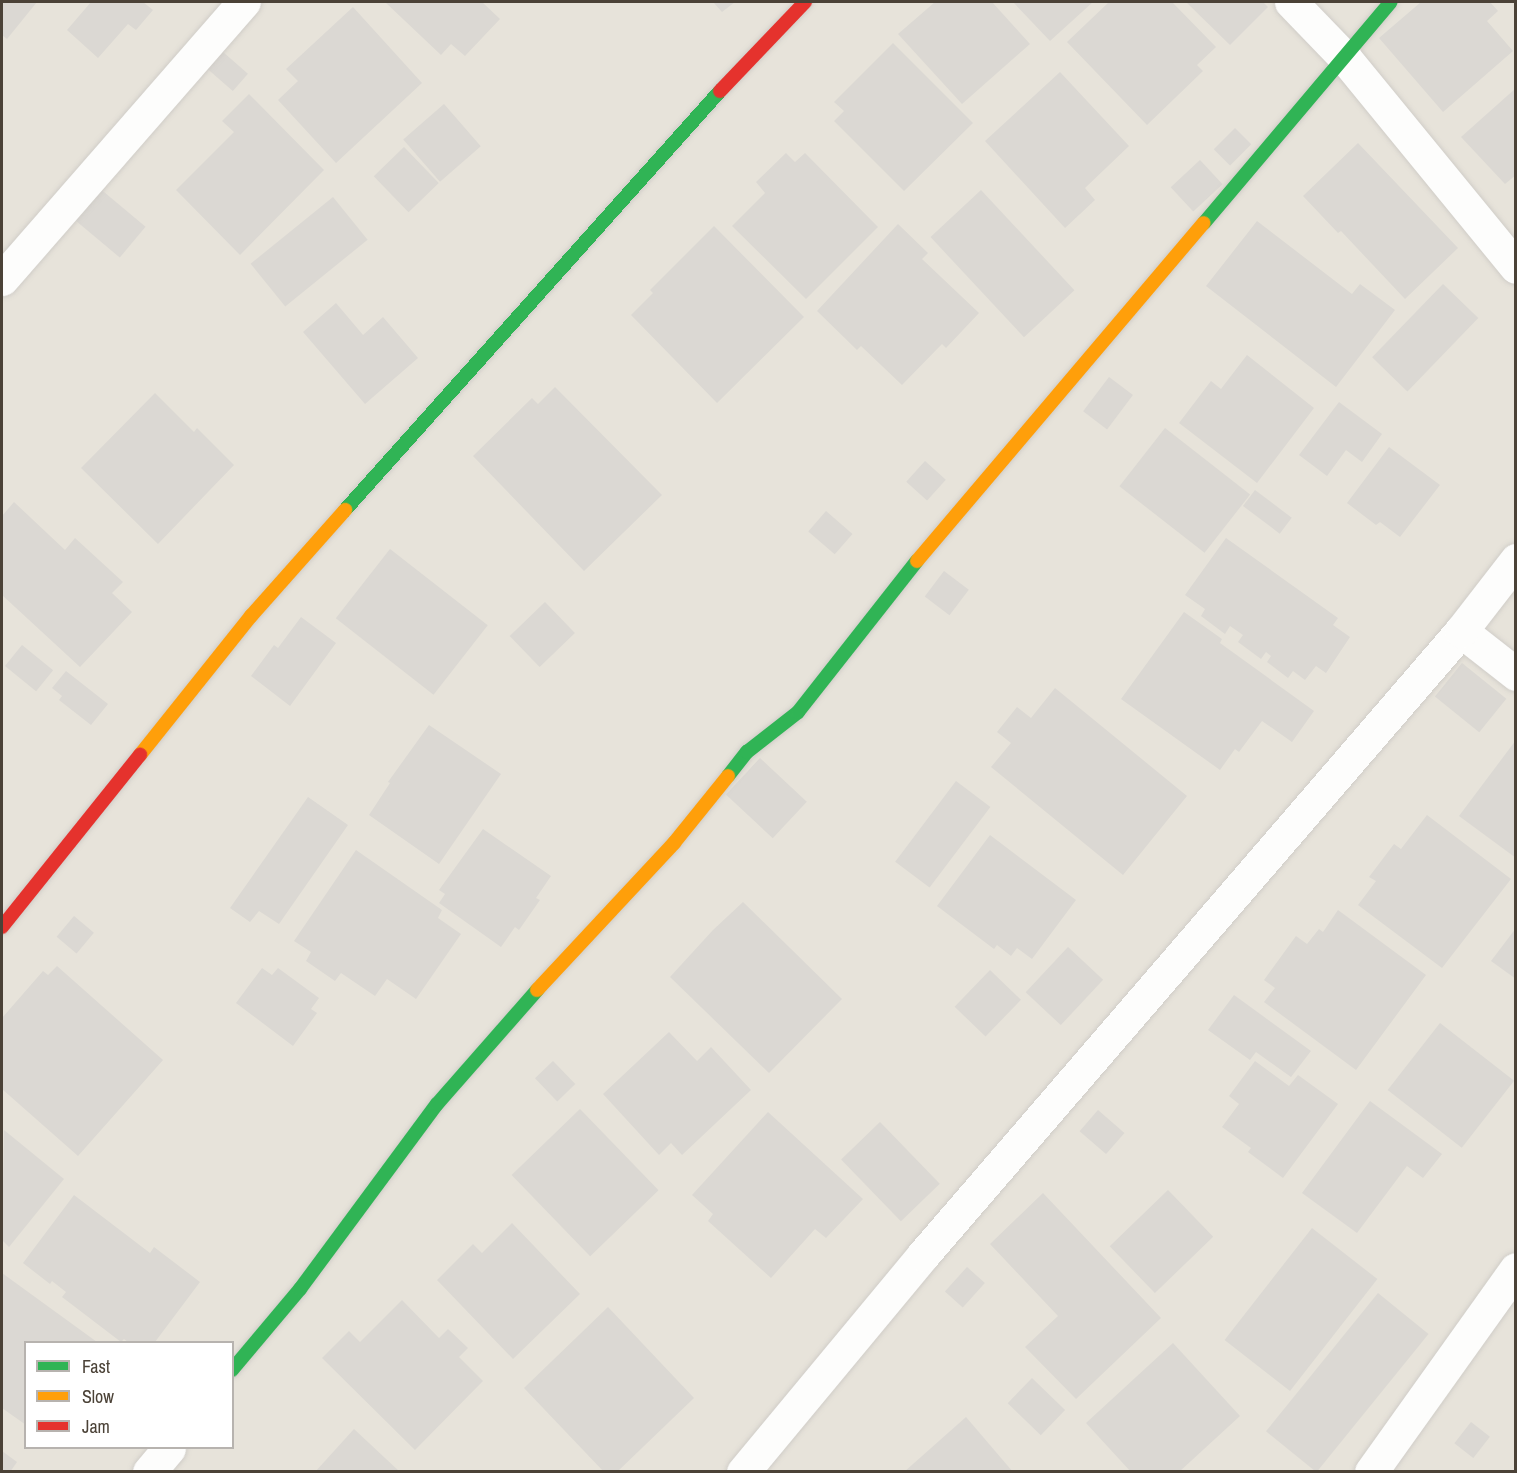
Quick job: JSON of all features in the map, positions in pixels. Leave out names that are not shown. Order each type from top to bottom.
[{"type":"street","points":[[2,279],[244,2]]},
{"type":"street","points":[[2,927],[251,616],[724,86],[805,2]]},
{"type":"street","points":[[1291,2],[1345,58],[1515,267]]},
{"type":"street","points":[[234,1368],[300,1289],[436,1104],[568,955],[674,843],[747,752],[798,712],[878,608],[1391,2]]},
{"type":"street","points":[[743,1472],[923,1255],[1461,631],[1515,560]]},
{"type":"street","points":[[1461,631],[1515,674]]},
{"type":"street","points":[[1371,1472],[1515,1269]]},
{"type":"street","points":[[149,1472],[168,1449]]},
{"type":"shaded area","points":[[2,2],[1515,2],[1515,1471],[2,1472]]},
{"type":"building","points":[[2,2],[37,2],[7,39],[2,35]]},
{"type":"building","points":[[91,2],[143,2],[153,10],[136,30],[128,24],[98,58],[67,30]]},
{"type":"building","points":[[385,2],[482,2],[500,19],[465,56],[451,44],[441,55]]},
{"type":"building","points":[[713,2],[735,2],[722,12]]},
{"type":"building","points":[[935,2],[992,2],[1030,44],[962,104],[898,34]]},
{"type":"building","points":[[1013,2],[1093,2],[1050,41]]},
{"type":"building","points":[[1109,2],[1172,2],[1216,47],[1197,65],[1203,71],[1147,125],[1067,42]]},
{"type":"building","points":[[1186,2],[1263,2],[1268,7],[1230,45]]},
{"type":"building","points":[[1421,2],[1490,2],[1498,11],[1487,21],[1513,51],[1443,112],[1379,38]]},
{"type":"building","points":[[353,7],[422,83],[336,163],[278,100],[298,81],[286,69]]},
{"type":"building","points":[[893,43],[973,123],[904,191],[834,121],[844,111],[834,102]]},
{"type":"building","points":[[223,52],[248,74],[233,91],[208,69]]},
{"type":"building","points":[[1060,72],[1129,146],[1085,188],[1095,200],[1065,228],[985,141]]},
{"type":"building","points":[[1516,88],[1516,175],[1505,184],[1461,137]]},
{"type":"building","points":[[249,94],[324,170],[240,255],[176,190],[234,132],[222,121]]},
{"type":"building","points":[[444,104],[481,146],[440,182],[403,139]]},
{"type":"building","points":[[1235,128],[1251,144],[1230,165],[1214,149]]},
{"type":"building","points":[[1358,143],[1458,248],[1405,299],[1341,231],[1338,233],[1303,196]]},
{"type":"building","points":[[404,147],[439,183],[409,212],[374,176]]},
{"type":"building","points":[[786,153],[795,162],[805,153],[878,227],[806,299],[732,226],[765,193],[756,182]]},
{"type":"building","points":[[1200,160],[1223,184],[1193,211],[1171,187]]},
{"type":"building","points":[[98,187],[145,227],[120,257],[72,218]]},
{"type":"building","points":[[981,190],[1074,290],[1024,337],[931,237]]},
{"type":"building","points":[[333,197],[368,240],[285,306],[251,264]]},
{"type":"building","points":[[1257,221],[1352,294],[1360,284],[1395,310],[1336,387],[1206,286]]},
{"type":"building","points":[[898,224],[928,253],[922,259],[979,313],[946,348],[942,344],[902,385],[861,346],[857,350],[817,311]]},
{"type":"building","points":[[714,226],[804,317],[717,403],[631,315],[653,293],[650,290]]},
{"type":"building","points":[[1443,284],[1478,318],[1407,391],[1372,357]]},
{"type":"building","points":[[336,303],[363,335],[383,317],[418,358],[365,404],[303,332]]},
{"type":"building","points":[[1247,355],[1314,408],[1257,483],[1179,423],[1211,381],[1221,389]]},
{"type":"building","points":[[1109,377],[1133,395],[1107,429],[1083,411]]},
{"type":"building","points":[[555,387],[662,495],[584,571],[473,456],[532,398],[538,404]]},
{"type":"building","points":[[155,393],[194,432],[197,428],[234,465],[158,544],[81,468]]},
{"type":"building","points":[[1339,402],[1382,434],[1362,462],[1346,450],[1327,476],[1299,455]]},
{"type":"building","points":[[1165,428],[1250,494],[1205,553],[1119,486]]},
{"type":"building","points":[[1389,447],[1440,485],[1400,537],[1380,522],[1376,525],[1347,503]]},
{"type":"building","points":[[925,461],[946,480],[927,501],[906,482]]},
{"type":"building","points":[[1255,490],[1292,518],[1280,534],[1243,506]]},
{"type":"building","points":[[14,502],[65,550],[75,538],[123,582],[112,593],[132,612],[80,667],[2,595],[2,516]]},
{"type":"building","points":[[826,511],[852,534],[835,554],[808,531]]},
{"type":"building","points":[[1226,538],[1338,618],[1333,625],[1350,637],[1326,673],[1316,666],[1305,680],[1293,671],[1288,678],[1267,662],[1271,656],[1266,652],[1261,659],[1238,642],[1243,635],[1230,626],[1225,634],[1201,616],[1205,609],[1185,595]]},
{"type":"building","points":[[390,549],[488,625],[434,695],[336,618]]},
{"type":"building","points":[[944,571],[969,590],[949,615],[925,597]]},
{"type":"building","points":[[545,602],[575,633],[540,667],[510,636]]},
{"type":"building","points":[[1184,612],[1222,639],[1220,643],[1314,711],[1292,742],[1262,721],[1239,752],[1235,749],[1220,770],[1121,699]]},
{"type":"building","points":[[301,617],[336,643],[290,706],[251,676],[274,645],[278,648]]},
{"type":"building","points":[[22,645],[53,670],[36,691],[5,666]]},
{"type":"building","points":[[1462,663],[1506,699],[1479,732],[1435,696]]},
{"type":"building","points":[[66,671],[108,704],[91,725],[59,700],[62,696],[52,688]]},
{"type":"building","points":[[1055,688],[1187,796],[1123,875],[991,767],[1011,743],[997,732],[1017,707],[1031,718]]},
{"type":"building","points":[[429,725],[501,774],[439,864],[369,815],[390,783],[388,782]]},
{"type":"building","points":[[1516,740],[1516,858],[1459,816]]},
{"type":"building","points":[[760,758],[807,802],[773,838],[726,795]]},
{"type":"building","points":[[956,781],[990,807],[930,888],[895,862]]},
{"type":"building","points":[[308,797],[348,825],[279,924],[259,911],[250,922],[230,908]]},
{"type":"building","points":[[1427,815],[1511,879],[1442,968],[1358,905],[1376,881],[1369,877],[1394,844],[1401,849]]},
{"type":"building","points":[[483,829],[551,876],[536,898],[540,900],[519,930],[515,927],[501,947],[439,903],[445,894],[439,890]]},
{"type":"building","points":[[990,835],[1076,900],[1032,959],[1017,948],[1011,956],[997,945],[994,949],[937,906]]},
{"type":"building","points":[[356,850],[442,910],[438,918],[461,934],[416,999],[387,979],[375,996],[341,973],[335,981],[306,961],[311,952],[294,941]]},
{"type":"building","points":[[743,902],[842,999],[769,1073],[670,977],[713,930]]},
{"type":"building","points":[[1338,910],[1426,975],[1356,1070],[1264,1002],[1275,988],[1264,980],[1296,936],[1307,944],[1319,929],[1323,932]]},
{"type":"building","points":[[74,916],[94,933],[77,953],[57,937]]},
{"type":"building","points":[[1516,928],[1516,979],[1491,961]]},
{"type":"building","points":[[1068,947],[1103,980],[1061,1025],[1026,992]]},
{"type":"building","points":[[57,966],[163,1060],[78,1156],[2,1089],[2,1018],[43,971],[48,975]]},
{"type":"building","points":[[262,968],[272,975],[278,968],[319,998],[311,1009],[317,1013],[293,1046],[236,1003]]},
{"type":"building","points":[[990,970],[1021,1000],[986,1037],[955,1007]]},
{"type":"building","points":[[1234,995],[1311,1051],[1291,1077],[1256,1052],[1250,1060],[1208,1030]]},
{"type":"building","points":[[1440,1023],[1514,1081],[1462,1148],[1388,1090]]},
{"type":"building","points":[[669,1032],[697,1061],[711,1047],[751,1090],[682,1155],[671,1143],[659,1155],[603,1094]]},
{"type":"building","points":[[553,1061],[575,1084],[557,1101],[535,1078]]},
{"type":"building","points":[[1255,1061],[1289,1086],[1298,1075],[1338,1104],[1283,1178],[1248,1152],[1251,1148],[1222,1127],[1239,1104],[1229,1096]]},
{"type":"building","points":[[1370,1101],[1442,1154],[1423,1178],[1407,1166],[1357,1233],[1302,1193]]},
{"type":"building","points":[[580,1109],[658,1190],[590,1256],[512,1175]]},
{"type":"building","points":[[1098,1110],[1124,1133],[1106,1154],[1080,1131]]},
{"type":"building","points":[[768,1112],[863,1199],[826,1238],[815,1229],[771,1278],[708,1221],[713,1214],[692,1195]]},
{"type":"building","points":[[880,1122],[940,1184],[901,1221],[841,1160]]},
{"type":"building","points":[[4,1130],[64,1179],[9,1247],[2,1240]]},
{"type":"building","points":[[1168,1190],[1213,1237],[1155,1293],[1110,1246]]},
{"type":"building","points":[[1043,1193],[1161,1318],[1076,1399],[1025,1347],[1058,1316],[990,1244]]},
{"type":"building","points":[[74,1195],[150,1253],[154,1247],[200,1282],[156,1341],[127,1341],[124,1339],[120,1341],[62,1297],[66,1292],[52,1281],[50,1284],[23,1263]]},
{"type":"building","points":[[512,1223],[580,1294],[513,1359],[437,1280],[473,1244],[482,1253]]},
{"type":"building","points":[[1312,1228],[1377,1279],[1290,1391],[1225,1340]]},
{"type":"building","points":[[967,1267],[985,1283],[963,1308],[945,1292]]},
{"type":"building","points":[[2,1273],[96,1341],[24,1341],[24,1424],[2,1408]]},
{"type":"building","points":[[1378,1293],[1429,1334],[1317,1472],[1266,1431]]},
{"type":"building","points":[[402,1300],[439,1338],[448,1329],[468,1348],[459,1357],[483,1381],[415,1450],[322,1358],[349,1331],[360,1342]]},
{"type":"building","points":[[608,1307],[694,1398],[617,1472],[604,1472],[524,1388]]},
{"type":"building","points":[[1173,1343],[1240,1416],[1179,1472],[1131,1472],[1086,1423]]},
{"type":"building","points":[[1032,1378],[1065,1410],[1041,1435],[1008,1403]]},
{"type":"building","points":[[966,1417],[1013,1472],[904,1472]]},
{"type":"building","points":[[1471,1422],[1490,1437],[1473,1458],[1454,1443]]},
{"type":"building","points":[[354,1429],[400,1472],[315,1472]]},
{"type":"building","points":[[2,1451],[17,1462],[10,1472],[2,1472]]},
{"type":"traffic: fast","points":[[1204,223],[1391,2]]},
{"type":"traffic: fast","points":[[345,510],[720,91]]},
{"type":"traffic: fast","points":[[728,776],[747,752],[798,712],[917,561]]},
{"type":"traffic: fast","points":[[234,1368],[300,1289],[437,1104],[537,990]]},
{"type":"traffic: slow","points":[[917,561],[1204,223]]},
{"type":"traffic: slow","points":[[140,755],[251,616],[345,510]]},
{"type":"traffic: slow","points":[[537,990],[674,843],[728,776]]},
{"type":"traffic: jam","points":[[720,91],[805,2]]},
{"type":"traffic: jam","points":[[2,927],[140,755]]}]
